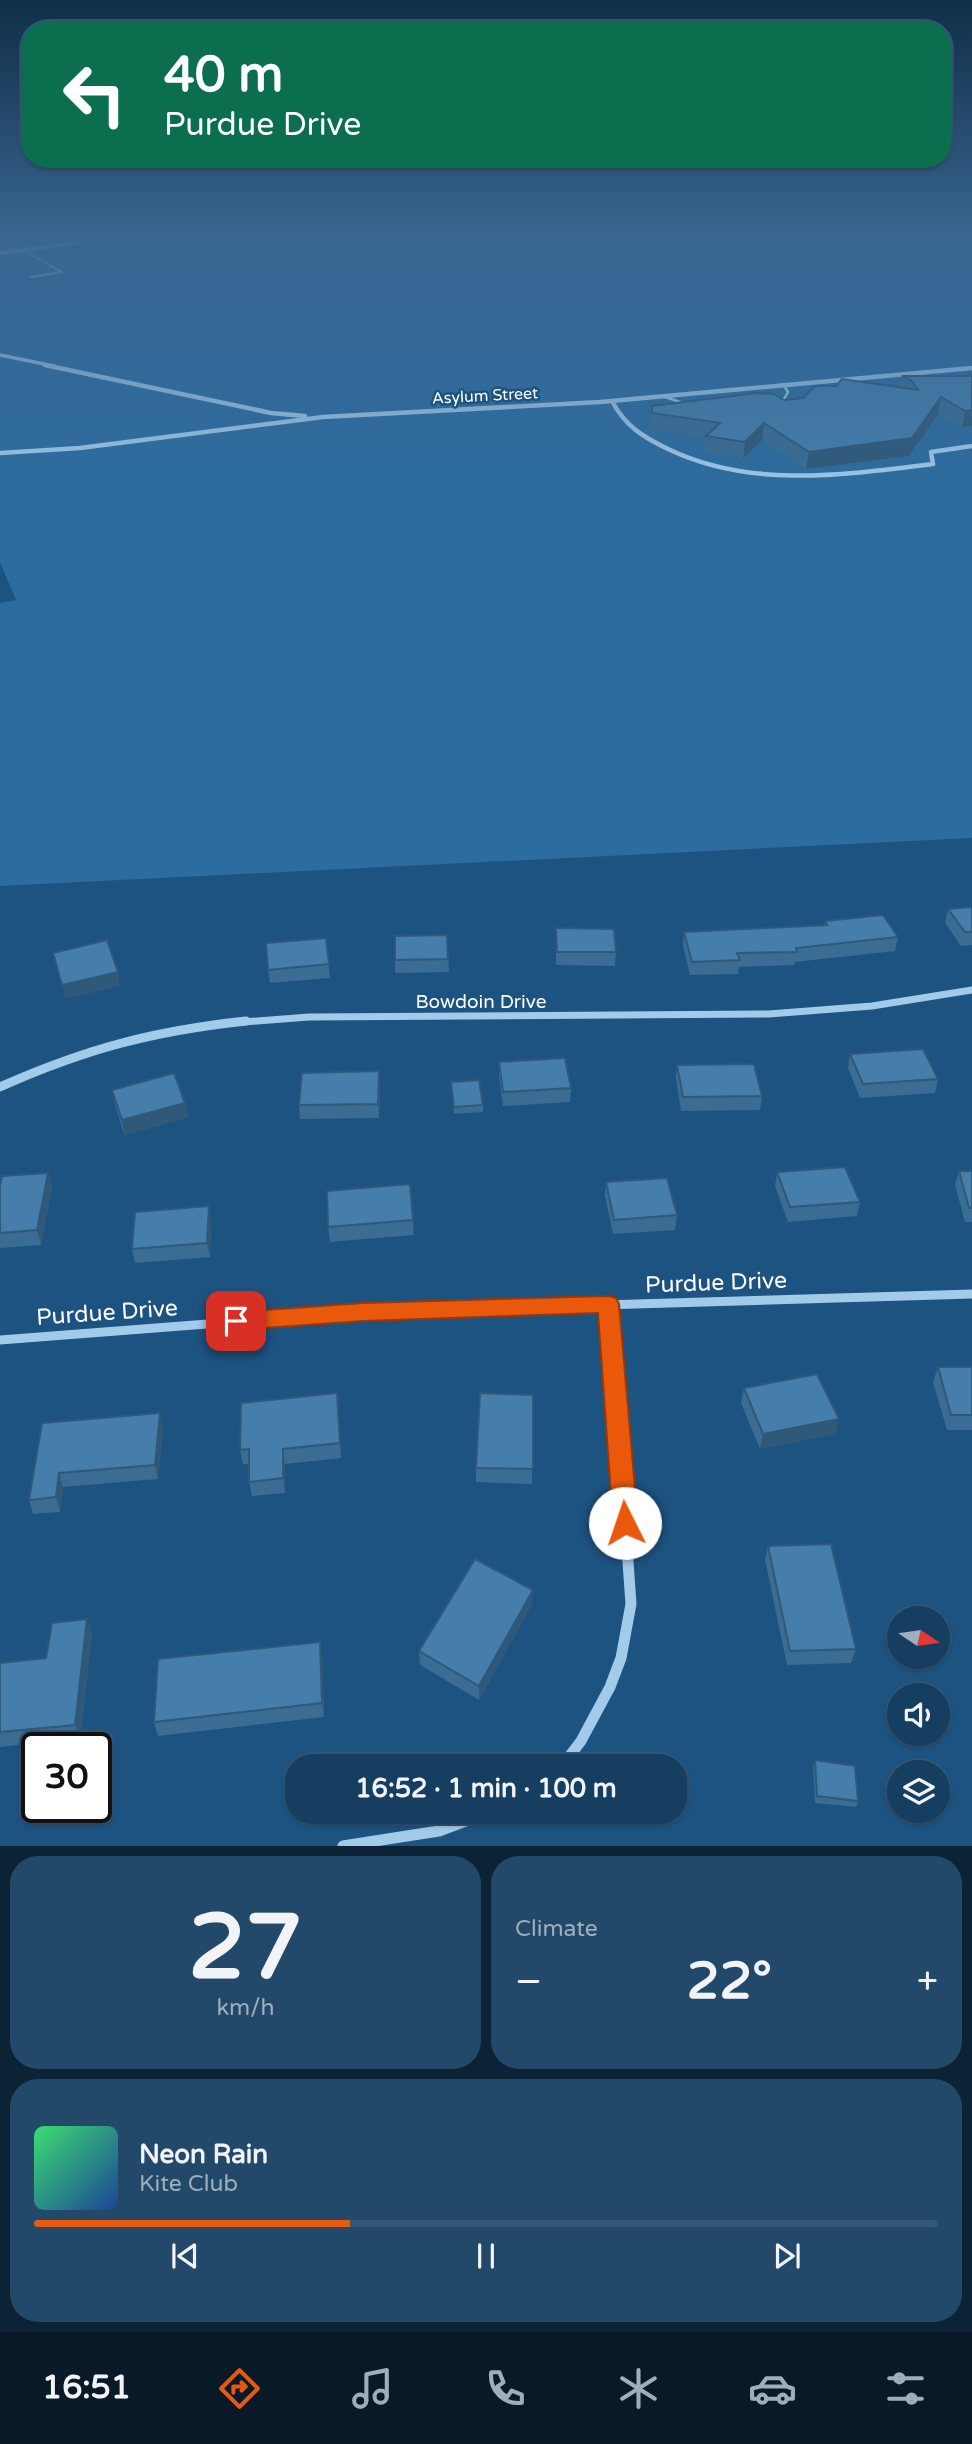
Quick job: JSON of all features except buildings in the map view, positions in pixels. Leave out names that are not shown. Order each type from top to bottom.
[{"type":"street","points":[[0,355],[271,413],[323,417]]},
{"type":"street","name":"Asylum Street","points":[[0,453],[80,448],[323,417],[612,401],[972,368]]},
{"type":"street","points":[[612,401],[621,421],[638,434],[700,464],[777,476],[852,474],[933,464],[931,452],[972,446]]},
{"type":"street","points":[[270,422],[276,416],[271,413]]},
{"type":"street","name":"Bowdoin Drive","points":[[0,1087],[51,1063],[101,1044],[145,1033],[208,1024],[288,1019],[801,1012],[884,1005],[972,990]]},
{"type":"street","name":"Purdue Drive","points":[[0,1340],[363,1312],[972,1294]]},
{"type":"street","points":[[571,1754],[610,1687],[623,1648],[631,1604],[608,1304]]},
{"type":"street","points":[[343,1846],[439,1832],[459,1824]]},
{"type":"lane","points":[[770,400],[784,399],[788,392],[783,384]]},
{"type":"lane","points":[[662,396],[695,405]]},
{"type":"shaded area","points":[[0,324],[972,324],[972,838],[0,886],[0,603],[16,600],[0,562]]},
{"type":"route","points":[[236,1321],[363,1312],[608,1304],[625,1523]]}]
